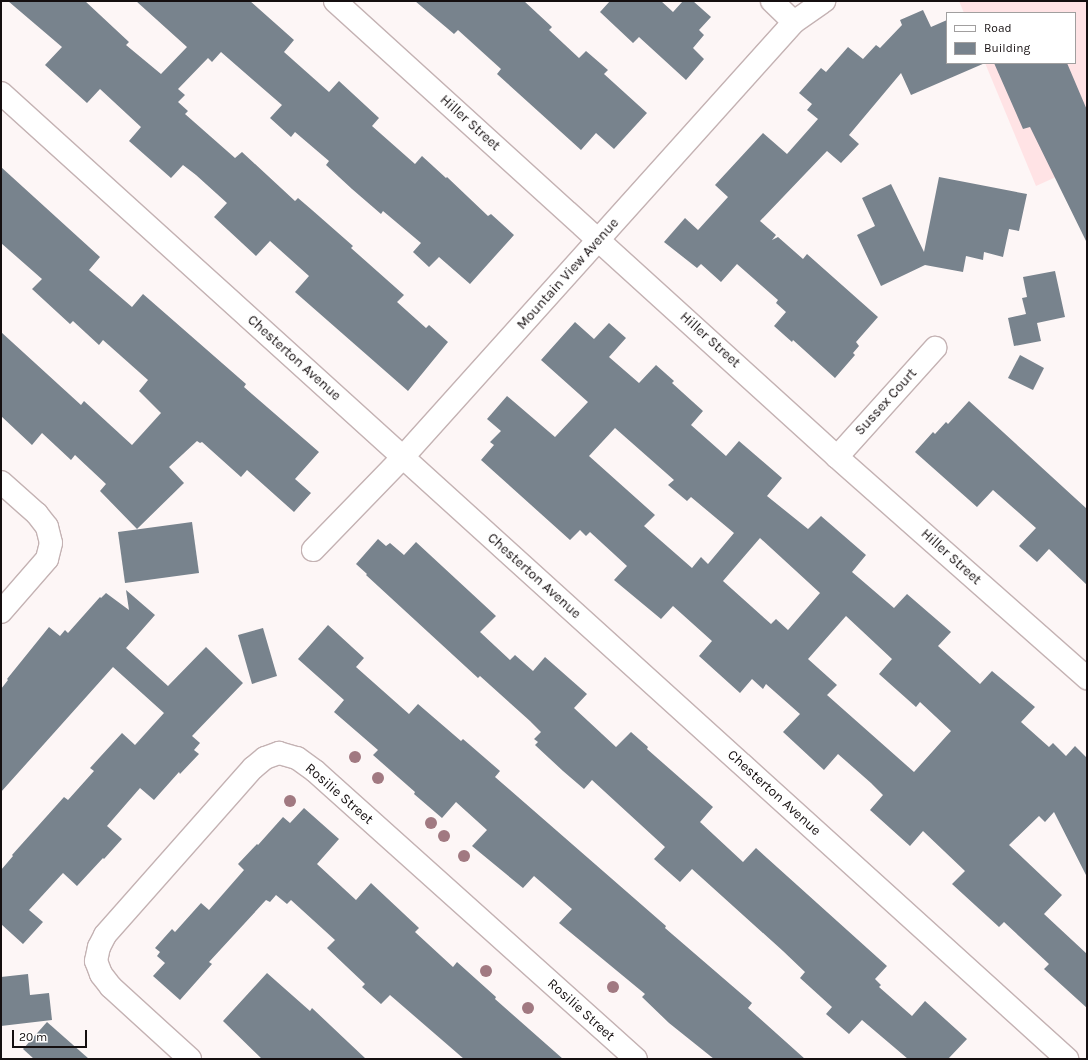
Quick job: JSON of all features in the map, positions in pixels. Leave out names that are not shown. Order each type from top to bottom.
[{"type":"street","name":"Hiller Street","points":[[335,1],[837,456],[1087,678]]},
{"type":"street","points":[[772,1],[794,22]]},
{"type":"street","name":"Mountain View Avenue","points":[[313,550],[403,457],[794,22],[824,1]]},
{"type":"street","name":"Chesterton Avenue","points":[[1,93],[1067,1059]]},
{"type":"street","name":"Sussex Court","points":[[837,456],[935,348]]},
{"type":"street","points":[[1,482],[37,514],[47,527],[51,543],[47,559],[1,612]]},
{"type":"street","name":"Rosilie Street","points":[[190,1059],[111,987],[101,974],[96,961],[99,947],[105,935],[253,768],[265,758],[279,753],[297,758],[315,771],[636,1059]]},
{"type":"shaded area","points":[[959,1],[1087,1],[1087,163],[1036,186],[985,64],[1076,64],[1076,12],[964,12]]},
{"type":"building","points":[[8,1],[85,1],[129,42],[126,45],[161,74],[187,47],[136,1],[250,1],[294,40],[284,52],[329,92],[339,81],[379,118],[372,126],[415,164],[422,156],[446,178],[447,177],[488,216],[491,214],[514,235],[470,284],[439,257],[429,267],[413,252],[421,243],[383,211],[381,214],[352,189],[326,165],[329,161],[295,132],[291,137],[270,118],[282,105],[221,52],[212,62],[208,58],[178,89],[185,95],[178,102],[188,111],[185,114],[235,158],[242,152],[295,201],[298,198],[312,210],[353,246],[351,248],[404,295],[397,302],[426,328],[429,325],[448,342],[408,391],[295,292],[309,276],[270,241],[256,256],[214,217],[227,203],[183,165],[171,178],[129,141],[141,127],[100,89],[87,103],[45,65],[62,47]]},
{"type":"building","points":[[415,1],[524,1],[552,27],[549,30],[579,58],[586,51],[608,70],[604,74],[647,113],[614,149],[596,133],[581,150],[497,74],[501,69],[458,30],[454,34]]},
{"type":"building","points":[[610,1],[661,1],[673,12],[683,1],[693,1],[711,17],[699,30],[704,35],[693,48],[704,59],[686,80],[639,37],[633,43],[600,12]]},
{"type":"building","points":[[923,10],[931,27],[946,20],[946,64],[983,64],[911,95],[901,73],[849,135],[859,144],[841,163],[827,151],[760,221],[776,235],[772,240],[778,237],[803,259],[807,254],[878,317],[856,342],[859,346],[853,353],[855,355],[835,378],[793,340],[792,342],[774,326],[786,312],[776,303],[778,300],[737,264],[721,282],[701,264],[697,268],[664,242],[685,218],[698,230],[728,197],[715,185],[763,133],[787,154],[818,119],[807,110],[812,104],[799,93],[821,68],[826,72],[848,47],[863,59],[876,45],[880,48],[902,25],[900,20]]},
{"type":"building","points":[[994,64],[1067,64],[1087,110],[1087,243],[1030,127],[1023,129]]},
{"type":"building","points":[[1,167],[100,257],[89,270],[132,307],[143,294],[246,384],[244,387],[319,452],[295,479],[311,493],[294,512],[247,470],[241,477],[202,442],[200,443],[197,441],[169,467],[184,483],[137,529],[100,491],[106,484],[75,455],[71,460],[42,433],[32,445],[1,416],[1,332],[81,405],[84,401],[132,445],[161,413],[139,391],[148,380],[103,340],[99,345],[73,321],[70,324],[32,289],[42,279],[1,243]]},
{"type":"building","points":[[939,177],[1027,194],[1019,231],[1009,229],[1003,257],[984,252],[983,260],[966,256],[963,272],[925,265],[881,286],[857,235],[875,226],[862,198],[891,184],[924,252]]},
{"type":"building","points":[[1055,271],[1065,317],[1037,323],[1041,341],[1014,346],[1008,318],[1026,314],[1022,298],[1027,297],[1023,277]]},
{"type":"building","points":[[575,322],[594,339],[609,323],[626,338],[609,357],[639,383],[656,365],[674,381],[672,383],[703,411],[691,425],[726,456],[739,441],[782,478],[767,496],[808,529],[821,516],[866,555],[852,572],[894,608],[907,594],[951,632],[938,646],[980,684],[992,671],[1035,707],[1021,722],[1049,747],[1053,743],[1066,756],[1075,746],[1087,758],[1087,877],[1054,812],[1045,822],[1039,816],[1009,845],[1062,895],[1044,914],[1087,954],[1087,1008],[1044,969],[1049,964],[1004,922],[999,927],[952,884],[965,871],[923,831],[910,846],[870,810],[883,795],[871,783],[838,754],[824,770],[783,732],[800,714],[766,684],[763,689],[752,679],[740,693],[699,656],[712,641],[673,606],[661,619],[614,580],[627,566],[590,532],[586,536],[580,530],[570,540],[481,460],[494,445],[490,442],[501,431],[487,419],[507,396],[555,437],[588,402],[541,360]],"holes":[[[615,428],[674,480],[668,485],[687,501],[691,497],[734,533],[708,564],[701,557],[692,568],[644,526],[655,515],[589,456]],[[760,538],[820,593],[788,630],[776,619],[771,624],[723,581]],[[846,616],[892,659],[879,674],[916,707],[920,702],[951,731],[914,772],[827,695],[837,685],[808,659]]]},
{"type":"building","points":[[1020,355],[1044,368],[1033,390],[1008,378]]},
{"type":"building","points":[[969,401],[1087,509],[1087,585],[1049,549],[1037,562],[1019,546],[1036,528],[993,490],[977,507],[915,452],[933,432],[935,434],[946,422],[948,424]]},
{"type":"building","points":[[192,522],[199,573],[125,583],[118,532]]},
{"type":"building","points":[[378,539],[386,546],[390,543],[404,555],[416,542],[496,616],[480,632],[510,660],[515,655],[533,671],[545,657],[587,694],[574,708],[616,747],[631,732],[648,747],[647,749],[713,807],[700,822],[743,862],[756,848],[887,966],[875,979],[881,985],[879,987],[912,1016],[925,1001],[967,1039],[948,1059],[908,1059],[862,1020],[849,1034],[826,1014],[832,1007],[800,978],[805,972],[783,951],[692,869],[680,882],[654,859],[665,847],[592,780],[584,789],[563,771],[535,745],[538,742],[534,739],[541,732],[530,721],[480,676],[478,678],[366,575],[367,574],[356,564]]},
{"type":"building","points":[[126,590],[155,615],[126,648],[168,686],[206,647],[243,683],[192,736],[200,743],[194,750],[199,754],[180,774],[179,772],[154,800],[140,788],[107,826],[122,839],[104,859],[103,858],[77,886],[63,873],[29,910],[43,922],[23,944],[1,924],[1,870],[13,856],[12,855],[64,797],[68,800],[94,771],[90,768],[122,733],[135,745],[164,713],[113,667],[1,792],[1,689],[8,680],[7,679],[49,627],[60,636],[65,630],[68,633],[100,597],[101,598],[106,593],[129,610]]},
{"type":"building","points":[[328,625],[364,658],[356,667],[409,714],[418,704],[461,741],[463,739],[500,771],[495,777],[752,1003],[748,1008],[805,1059],[714,1059],[669,1023],[642,997],[645,994],[559,923],[572,909],[534,876],[523,888],[472,846],[487,830],[456,802],[442,818],[414,794],[415,792],[373,755],[378,750],[334,712],[344,700],[298,659]]},
{"type":"building","points":[[263,628],[277,676],[252,684],[238,635]]},
{"type":"building","points":[[304,808],[339,839],[317,864],[356,900],[371,883],[419,928],[415,932],[453,967],[457,962],[496,997],[495,999],[563,1059],[464,1059],[390,995],[381,1004],[362,987],[365,984],[327,948],[335,940],[291,900],[287,904],[276,895],[270,902],[266,900],[209,962],[212,964],[180,1000],[153,976],[165,963],[157,956],[160,952],[155,948],[172,929],[175,932],[201,903],[209,910],[244,870],[238,864],[257,844],[258,845],[283,817],[290,823]]},
{"type":"building","points":[[267,973],[310,1011],[312,1008],[366,1059],[262,1059],[223,1021]]},
{"type":"building","points":[[28,974],[30,995],[49,993],[52,1020],[1,1026],[1,977]]},
{"type":"building","points":[[47,1022],[89,1059],[34,1059],[23,1049]]}]
